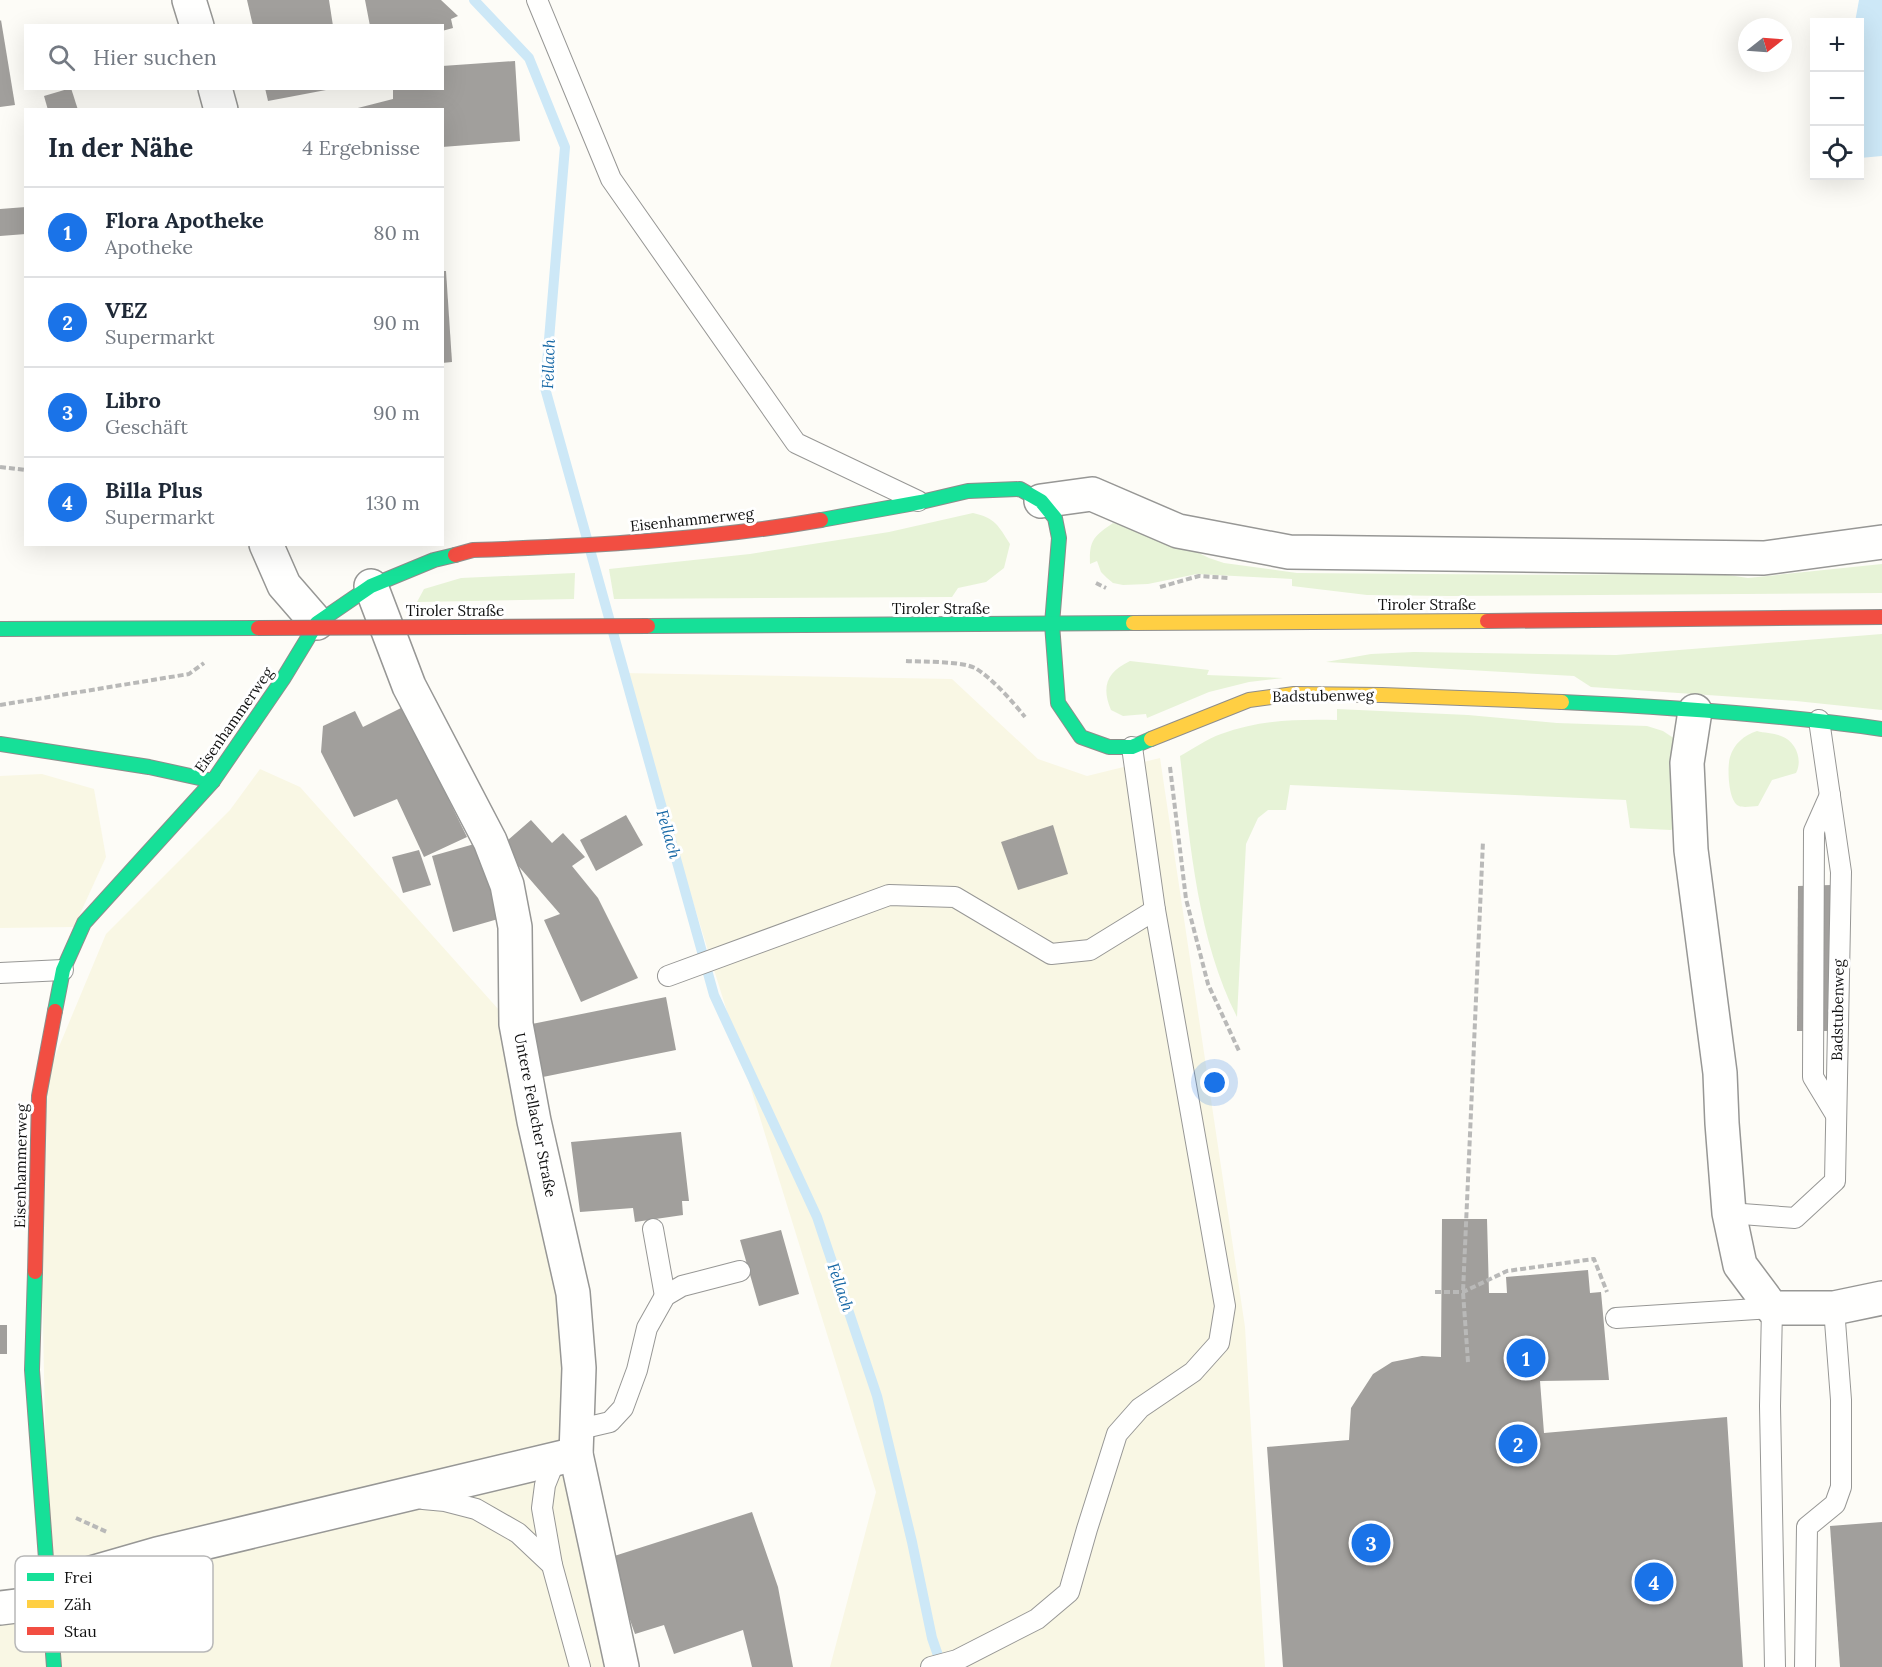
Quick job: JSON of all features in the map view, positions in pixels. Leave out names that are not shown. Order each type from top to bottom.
[{"type":"street","points":[[189,0],[196,24]]},
{"type":"street","points":[[216,90],[221,108]]},
{"type":"street","name":"Eisenhammerweg","points":[[46,1556],[32,1370],[39,1096],[63,970],[84,923],[213,781],[283,679],[317,623],[371,586],[434,560],[473,550],[609,545],[734,533],[921,502],[968,491],[1020,489],[1041,501]]},
{"type":"street","points":[[1041,501],[1092,494],[1178,531],[1289,552],[1764,558],[1882,542]]},
{"type":"street","points":[[1041,501],[1055,518],[1059,538],[1052,624]]},
{"type":"street","points":[[267,546],[284,585],[317,623]]},
{"type":"street","name":"Untere Fellacher Straße","points":[[371,586],[409,686],[490,841],[507,885],[515,927],[516,1023],[534,1121],[573,1293],[579,1368],[569,1448],[584,1499],[616,1632],[622,1667]]},
{"type":"street","name":"Tiroler Straße","points":[[0,629],[1808,619],[1882,616]]},
{"type":"street","name":"Badstubenweg","points":[[1052,624],[1058,703],[1081,737],[1109,747],[1132,747],[1249,700],[1294,694],[1601,704],[1819,720],[1882,729]]},
{"type":"street","points":[[1695,711],[1687,763],[1691,850],[1720,1073],[1729,1213],[1740,1264],[1773,1308],[1834,1308],[1882,1298]]},
{"type":"street","points":[[0,744],[149,767],[213,781]]},
{"type":"street","points":[[150,1556],[402,1497],[569,1448]]},
{"type":"street","points":[[0,1608],[15,1606]]},
{"type":"street","name":"Eisenhammerweg","points":[[53,1652],[54,1667]]},
{"type":"lane","points":[[537,0],[611,178],[796,443],[921,502]]},
{"type":"lane","points":[[1729,1213],[1795,1218],[1835,1181],[1836,1116],[1813,1077],[1814,831],[1830,795],[1819,720]]},
{"type":"lane","points":[[931,1667],[957,1660],[1037,1619],[1069,1593],[1117,1434],[1140,1408],[1193,1372],[1219,1343],[1225,1306],[1155,910],[1132,747]]},
{"type":"lane","points":[[675,973],[889,895],[956,897],[1050,954],[1090,950],[1155,910]]},
{"type":"lane","points":[[0,973],[63,970]]},
{"type":"lane","points":[[652,1229],[665,1296]]},
{"type":"lane","points":[[580,1667],[552,1565],[542,1508],[545,1485],[569,1448],[610,1422],[622,1408],[637,1370],[647,1328],[665,1296],[682,1286],[740,1271]]},
{"type":"lane","points":[[1616,1318],[1773,1308],[1770,1406],[1775,1667]]},
{"type":"lane","points":[[1805,1667],[1807,1527],[1835,1504],[1841,1487],[1841,1400],[1834,1308]]},
{"type":"lane","points":[[402,1497],[445,1501],[477,1509],[518,1533],[552,1565]]},
{"type":"path","points":[[0,467],[24,470]]},
{"type":"path","points":[[1156,588],[1199,576],[1231,578]]},
{"type":"path","points":[[1096,582],[1112,591]]},
{"type":"path","points":[[0,705],[189,674],[212,657]]},
{"type":"path","points":[[901,661],[936,662],[974,668],[1009,696],[1029,721]]},
{"type":"path","points":[[1169,758],[1186,899],[1208,984],[1239,1052]]},
{"type":"path","points":[[1468,1362],[1463,1292],[1483,841]]},
{"type":"path","points":[[1435,1292],[1463,1292],[1507,1271],[1594,1259],[1616,1318]]},
{"type":"path","points":[[42,1503],[157,1554]]},
{"type":"shaded area","points":[[622,673],[952,679],[1038,759],[1087,776],[1160,758],[1245,1327],[1265,1667],[830,1667],[876,1492]]},
{"type":"shaded area","points":[[260,769],[300,787],[499,1010],[571,1303],[565,1477],[625,1667],[0,1667],[0,1613],[15,1610],[15,1652],[213,1652],[213,1556],[48,1556],[38,1097],[106,934],[230,810]]},
{"type":"shaded area","points":[[42,774],[94,789],[106,857],[74,927],[0,928],[0,776]]},
{"type":"green space","points":[[973,513],[995,523],[1010,544],[1004,568],[986,582],[958,588],[952,597],[614,599],[609,569],[750,554],[889,532]]},
{"type":"green space","points":[[1113,523],[1154,531],[1224,563],[1297,573],[1570,575],[1715,573],[1748,578],[1882,564],[1882,593],[1367,595],[1292,586],[1292,579],[1197,574],[1148,584],[1123,585],[1113,583],[1107,578],[1101,572],[1097,561],[1090,564],[1090,549],[1094,539]]},
{"type":"green space","points":[[575,573],[574,599],[417,602],[424,589],[461,578]]},
{"type":"green space","points":[[1882,634],[1882,710],[1796,701],[1591,687],[1574,676],[1326,662],[1371,654],[1414,652],[1616,655]]},
{"type":"green space","points":[[1130,661],[1209,670],[1207,675],[1283,678],[1249,682],[1209,692],[1147,718],[1146,714],[1123,716],[1111,710],[1107,687],[1111,675]]},
{"type":"green space","points":[[1337,709],[1468,715],[1557,723],[1647,726],[1663,731],[1675,739],[1677,826],[1671,830],[1630,828],[1626,800],[1290,785],[1286,810],[1268,810],[1258,818],[1246,844],[1237,1017],[1223,987],[1204,922],[1192,856],[1180,756],[1205,741],[1235,729],[1293,720],[1337,720]]},
{"type":"green space","points":[[1757,731],[1778,735],[1791,742],[1797,752],[1798,768],[1796,773],[1772,780],[1758,806],[1741,807],[1735,803],[1731,791],[1730,757],[1740,741]]},
{"type":"water","points":[[1859,0],[1882,0],[1882,156],[1864,158],[1864,18],[1856,18]]},
{"type":"building","points":[[247,0],[329,0],[333,24],[253,24]]},
{"type":"building","points":[[365,0],[441,0],[458,16],[451,19],[453,28],[444,30],[444,24],[370,24]]},
{"type":"building","points":[[0,21],[15,105],[0,107]]},
{"type":"building","points":[[515,61],[520,141],[444,147],[444,108],[358,108],[393,99],[393,90],[444,90],[444,66]]},
{"type":"building","points":[[72,90],[77,108],[47,108],[44,96]]},
{"type":"building","points":[[265,90],[326,90],[268,101]]},
{"type":"building","points":[[24,207],[24,234],[0,236],[0,209]]},
{"type":"building","points":[[444,271],[446,271],[452,362],[444,363]]},
{"type":"building","points":[[403,707],[467,837],[424,857],[397,799],[354,817],[321,752],[323,726],[355,711],[363,727]]},
{"type":"building","points":[[626,815],[643,845],[596,871],[580,840]]},
{"type":"building","points":[[531,820],[552,843],[563,833],[585,857],[572,866],[598,898],[638,978],[581,1002],[544,920],[560,914],[501,846]]},
{"type":"building","points":[[1053,825],[1068,874],[1018,890],[1001,842]]},
{"type":"building","points":[[485,841],[505,917],[453,932],[432,856]]},
{"type":"building","points":[[419,850],[431,885],[403,893],[392,857]]},
{"type":"building","points":[[1831,885],[1830,1031],[1797,1031],[1798,886]]},
{"type":"building","points":[[666,997],[676,1050],[533,1079],[522,1026]]},
{"type":"building","points":[[681,1132],[689,1201],[682,1201],[683,1215],[635,1222],[633,1208],[580,1212],[571,1142]]},
{"type":"building","points":[[1442,1219],[1487,1219],[1489,1293],[1507,1293],[1506,1277],[1588,1270],[1590,1293],[1601,1292],[1609,1380],[1540,1381],[1544,1433],[1727,1417],[1743,1667],[1283,1667],[1267,1447],[1349,1440],[1351,1408],[1373,1374],[1392,1362],[1422,1356],[1441,1357]]},
{"type":"building","points":[[781,1230],[799,1294],[759,1306],[740,1240]]},
{"type":"building","points":[[0,1325],[7,1325],[7,1354],[0,1354]]},
{"type":"building","points":[[752,1512],[778,1587],[793,1667],[752,1667],[743,1630],[674,1654],[664,1625],[635,1634],[608,1558]]},
{"type":"building","points":[[1882,1522],[1882,1667],[1840,1667],[1830,1526]]},
{"type":"waterway","name":"Fellach","points":[[474,0],[529,58],[565,147],[545,388],[714,995],[817,1217],[877,1396],[932,1638],[942,1667]]},
{"type":"traffic: fast","points":[[821,520],[968,491],[1020,489],[1041,501],[1055,518],[1059,538],[1052,624],[1058,703],[1081,737],[1109,747],[1132,747],[1151,739]]},
{"type":"traffic: fast","points":[[55,1011],[63,970],[84,923],[213,781],[283,679],[317,623],[371,586],[434,560],[455,555]]},
{"type":"traffic: fast","points":[[648,626],[1133,623]]},
{"type":"traffic: fast","points":[[0,629],[258,628]]},
{"type":"traffic: fast","points":[[1562,702],[1722,712],[1882,729]]},
{"type":"traffic: fast","points":[[0,744],[149,767],[213,781]]},
{"type":"traffic: fast","points":[[35,1272],[32,1370],[46,1556]]},
{"type":"traffic: fast","points":[[53,1652],[54,1667]]},
{"type":"traffic: slow","points":[[1133,623],[1487,621]]},
{"type":"traffic: slow","points":[[1151,739],[1249,700],[1294,694],[1562,702]]},
{"type":"traffic: jam","points":[[455,555],[473,550],[604,544],[735,533],[821,520]]},
{"type":"traffic: jam","points":[[1487,621],[1882,617]]},
{"type":"traffic: jam","points":[[258,628],[648,626]]},
{"type":"traffic: jam","points":[[35,1272],[39,1096],[55,1011]]},
{"type":"place","name":"Flora Apotheke","points":[[1526,1358]]},
{"type":"place","name":"VEZ","points":[[1518,1444]]},
{"type":"place","name":"Libro","points":[[1371,1543]]},
{"type":"place","name":"Billa Plus","points":[[1654,1582]]}]
